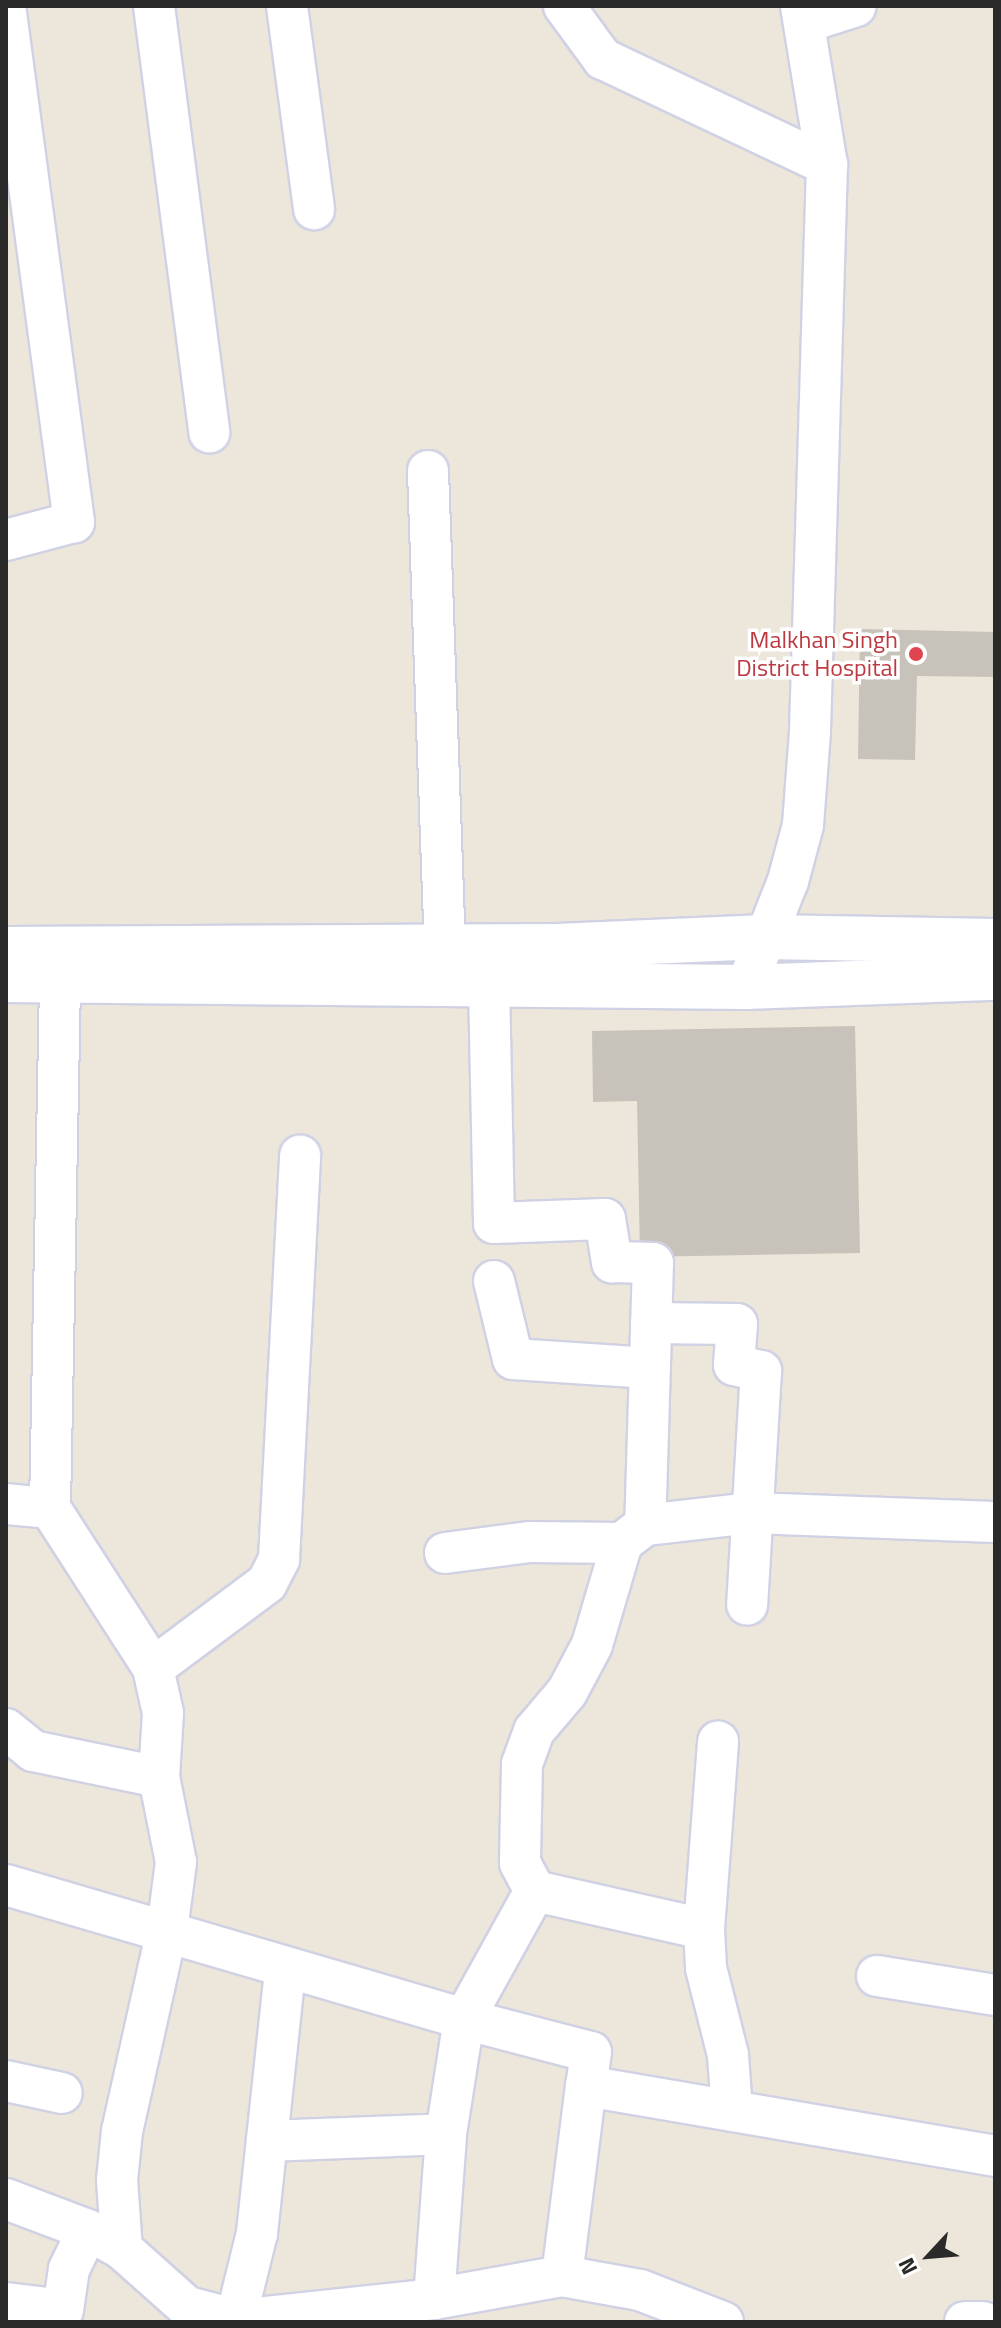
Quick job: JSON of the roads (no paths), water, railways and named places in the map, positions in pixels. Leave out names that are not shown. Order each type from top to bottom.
[{"type":"street","points":[[154,6],[209,432]]},
{"type":"street","points":[[287,6],[314,209]]},
{"type":"street","points":[[564,6],[603,59],[827,165]]},
{"type":"street","points":[[746,987],[803,825],[827,165],[804,14],[856,6]]},
{"type":"street","points":[[6,13],[74,522],[6,540]]},
{"type":"street","points":[[428,471],[445,964]]},
{"type":"street","points":[[6,980],[445,964],[766,937],[995,941]]},
{"type":"street","points":[[6,949],[445,964],[489,984],[746,987],[995,978]]},
{"type":"street","points":[[60,980],[50,1508],[153,1668],[163,1713],[159,1777],[176,1862],[167,1930],[122,2131],[117,2180],[122,2249]]},
{"type":"street","points":[[489,984],[494,1223],[605,1219],[612,1262],[653,1263],[650,1368],[633,1534],[592,1645],[567,1692],[534,1731],[522,1764],[520,1863],[535,1891],[704,1929]]},
{"type":"street","points":[[153,1668],[267,1583],[279,1559],[300,1156]]},
{"type":"street","points":[[494,1281],[513,1359],[650,1368]]},
{"type":"street","points":[[651,1323],[737,1324],[734,1365],[761,1371],[747,1605]]},
{"type":"street","points":[[6,1504],[50,1508]]},
{"type":"street","points":[[445,1553],[633,1534],[752,1513],[995,1522]]},
{"type":"street","points":[[6,1729],[33,1751],[159,1777]]},
{"type":"street","points":[[718,1742],[704,1929],[706,1968],[728,2055],[732,2111]]},
{"type":"street","points":[[6,1885],[167,1930],[285,1970],[591,2052],[562,2276]]},
{"type":"street","points":[[434,2299],[446,2134],[464,2019],[535,1891]]},
{"type":"street","points":[[237,2321],[257,2233],[285,1970]]},
{"type":"street","points":[[877,1976],[995,1995]]},
{"type":"street","points":[[6,2081],[62,2093]]},
{"type":"street","points":[[586,2086],[995,2156]]},
{"type":"street","points":[[267,2141],[446,2134]]},
{"type":"street","points":[[6,2199],[88,2230],[122,2249],[187,2307],[237,2321],[434,2299],[562,2276],[640,2290],[723,2322]]},
{"type":"street","points":[[6,2303],[63,2310],[69,2269],[88,2230]]},
{"type":"street","points":[[965,2322],[983,2322]]},
{"type":"place","name":"Malkhan Singh District Hospital","points":[[916,654]]}]
